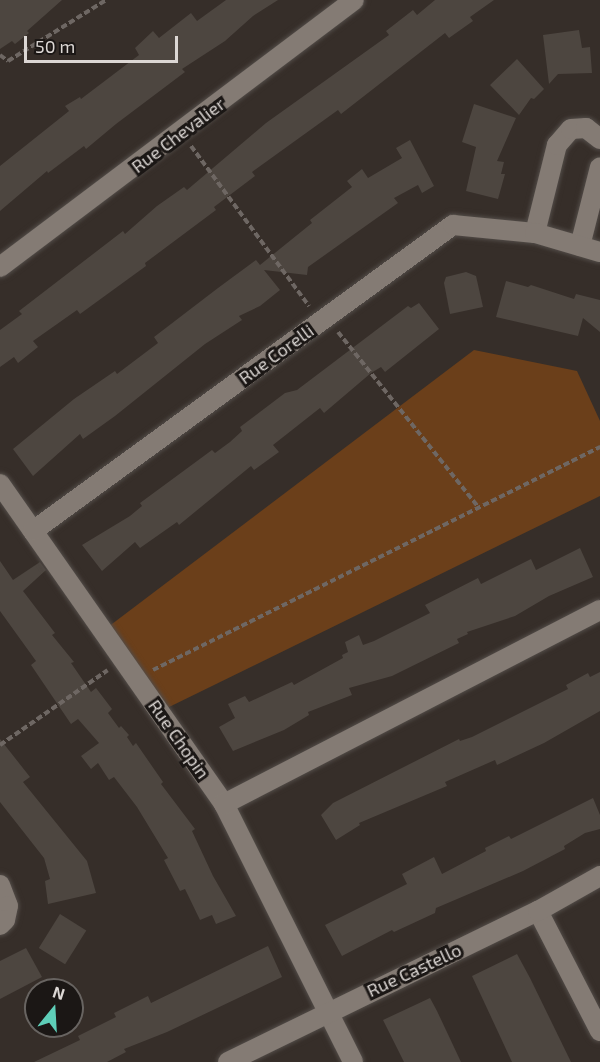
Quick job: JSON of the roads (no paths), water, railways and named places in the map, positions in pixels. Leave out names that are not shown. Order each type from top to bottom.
[{"type":"street","name":"Rue Chevalier","points":[[0,267],[181,133],[354,0]]},
{"type":"street","points":[[535,232],[557,145],[571,129],[586,128],[600,139]]},
{"type":"street","points":[[580,246],[600,167]]},
{"type":"street","name":"Rue Corelli","points":[[33,531],[453,225],[535,232],[600,252]]},
{"type":"street","name":"Rue Chopin","points":[[0,484],[224,804],[353,1062]]},
{"type":"street","points":[[224,804],[600,610]]},
{"type":"street","name":"Rue Castello","points":[[228,1062],[326,1012],[538,911],[600,876]]},
{"type":"street","points":[[0,885],[8,906],[5,920],[0,925]]},
{"type":"street","points":[[538,911],[600,1031]]}]
